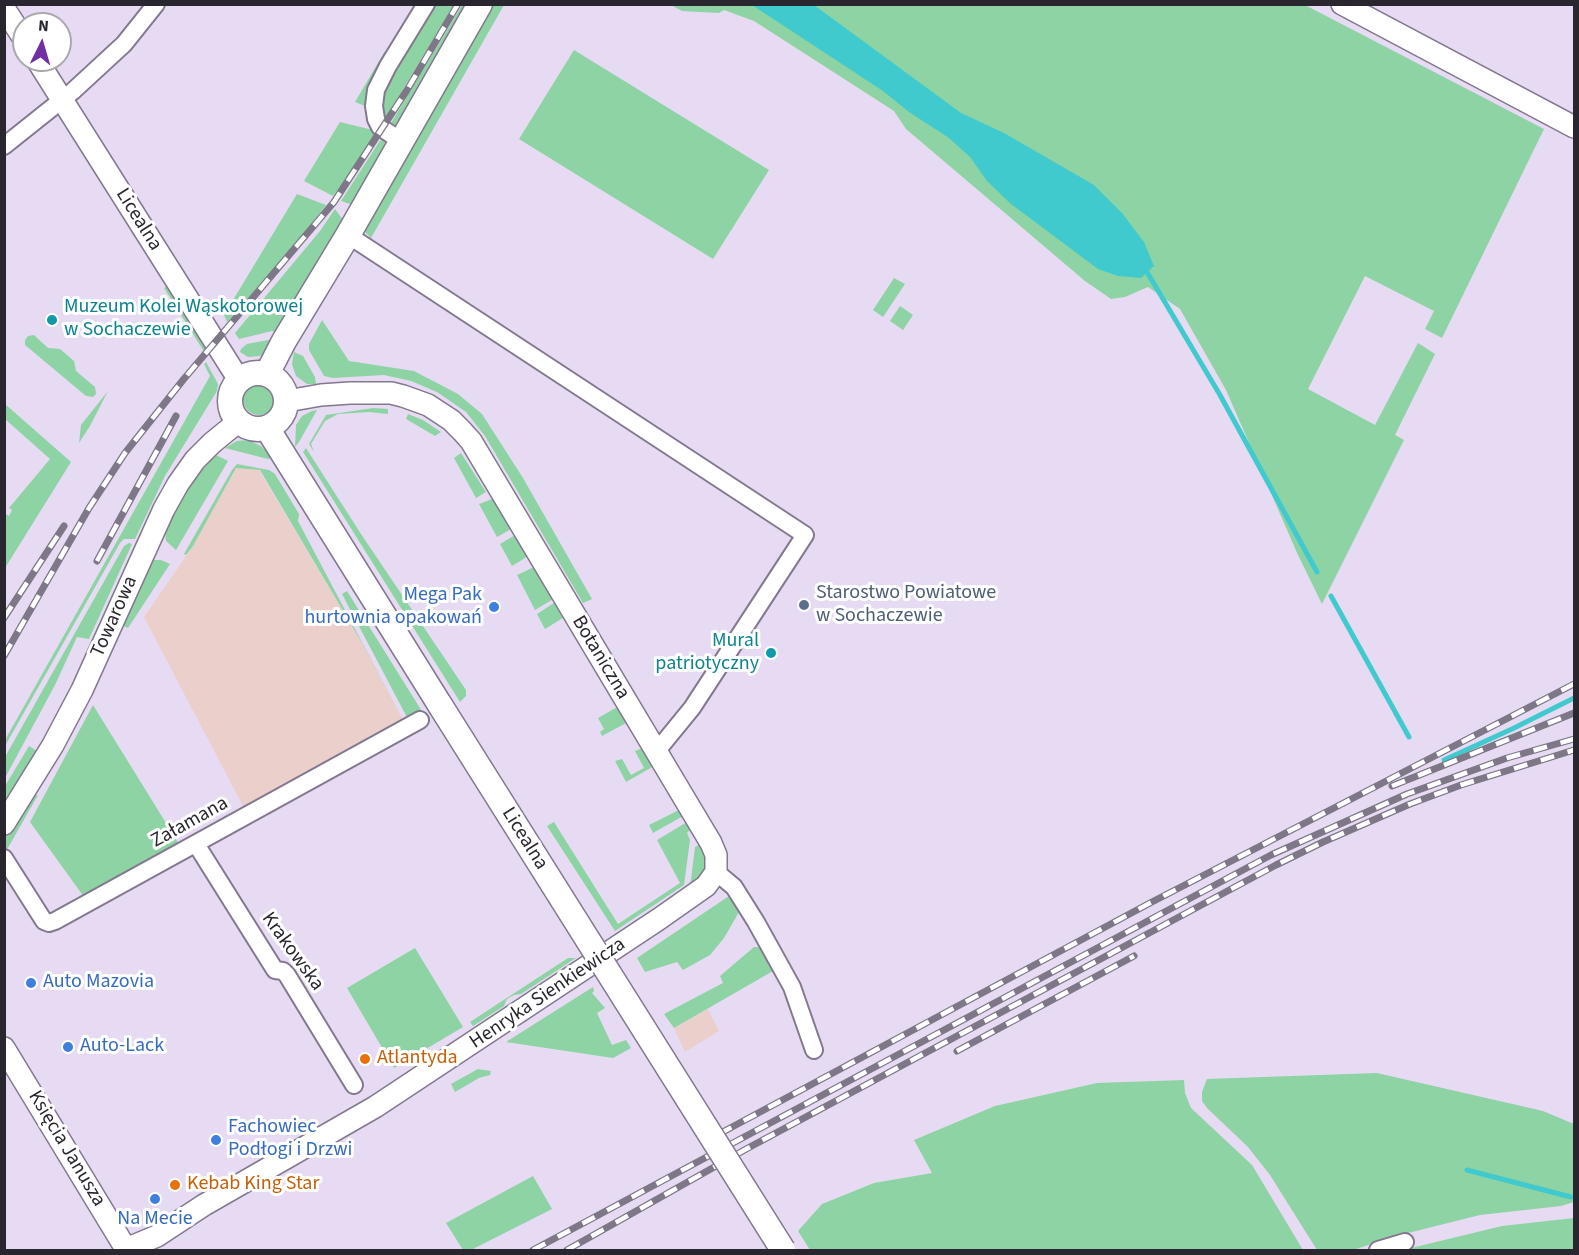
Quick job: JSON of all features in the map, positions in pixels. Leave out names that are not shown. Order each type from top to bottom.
[{"type":"main road","points":[[267,374],[480,4]]},
{"type":"main road","points":[[252,373],[267,374],[281,383],[285,391],[287,401],[281,417],[267,428],[247,427],[232,412],[230,401],[232,389],[239,380],[252,373]]},
{"type":"main road","name":"Licealna","points":[[267,428],[441,714],[783,1251]]},
{"type":"street","points":[[4,146],[124,44],[156,4]]},
{"type":"street","points":[[401,141],[380,127],[376,120],[374,106],[376,90],[426,4]]},
{"type":"street","points":[[1342,4],[1575,128]]},
{"type":"street","name":"Licealna","points":[[45,72],[239,380]]},
{"type":"street","points":[[348,235],[805,535],[692,708],[656,752]]},
{"type":"street","name":"Botaniczna","points":[[287,401],[350,393],[391,393],[428,405],[451,420],[471,441],[711,843],[716,855],[716,872]]},
{"type":"street","name":"Towarowa","points":[[4,824],[53,745],[72,708],[178,484],[195,460],[239,421]]},
{"type":"street","name":"Licealna","points":[[441,714],[593,963]]},
{"type":"street","name":"Załamana","points":[[4,858],[44,921],[49,923],[420,720]]},
{"type":"street","name":"Krakowska","points":[[196,844],[275,970],[283,971],[287,975],[354,1085]]},
{"type":"street","points":[[716,872],[734,886],[792,987],[814,1050]]},
{"type":"street","name":"Henryka Sienkiewicza","points":[[125,1250],[157,1236],[195,1211],[375,1107],[706,886],[716,872]]},
{"type":"street","name":"Księcia Janusza","points":[[4,1048],[125,1250]]},
{"type":"street","points":[[1378,1251],[1405,1242]]},
{"type":"shaded area","points":[[432,5],[454,5],[385,119],[381,113],[381,104],[386,78]]},
{"type":"shaded area","points":[[462,5],[470,5],[397,130],[388,128]]},
{"type":"shaded area","points":[[492,5],[504,5],[371,238],[364,228]]},
{"type":"shaded area","points":[[671,5],[1305,5],[1544,129],[1442,338],[1425,329],[1434,311],[1365,276],[1308,389],[1375,425],[1418,343],[1435,354],[1395,435],[1404,440],[1322,604],[1298,555],[1226,390],[1180,309],[1148,287],[1125,297],[1111,299],[1085,281],[906,129],[894,111],[754,21],[724,10],[719,13],[682,11]]},
{"type":"shaded area","points":[[752,5],[814,5],[961,113],[1004,133],[1094,185],[1122,213],[1144,242],[1154,266],[1141,278],[1118,276],[1098,269],[1011,204],[987,181],[970,157],[949,138],[909,112],[883,91]]},
{"type":"shaded area","points":[[574,50],[769,170],[713,259],[519,139]]},
{"type":"shaded area","points":[[385,51],[389,56],[365,106],[355,102]]},
{"type":"shaded area","points":[[340,122],[377,131],[357,165],[333,196],[304,181]]},
{"type":"shaded area","points":[[383,136],[388,146],[353,205],[341,201]]},
{"type":"shaded area","points":[[297,194],[326,205],[303,235],[227,322],[224,315]]},
{"type":"shaded area","points":[[335,209],[344,221],[275,332],[239,339],[235,333],[320,231]]},
{"type":"shaded area","points":[[894,278],[905,284],[883,317],[873,310]]},
{"type":"shaded area","points":[[170,287],[206,349],[203,350],[164,288]]},
{"type":"shaded area","points":[[900,306],[913,315],[903,330],[890,321]]},
{"type":"shaded area","points":[[322,320],[349,361],[414,371],[458,394],[482,414],[523,478],[592,599],[583,603],[485,436],[466,412],[437,392],[411,381],[384,375],[333,378],[324,376],[309,350],[309,344]]},
{"type":"shaded area","points":[[34,335],[48,348],[60,349],[74,361],[76,371],[95,387],[96,394],[93,397],[86,396],[25,345],[28,336]]},
{"type":"shaded area","points":[[270,341],[264,353],[260,356],[248,357],[240,352],[247,344]]},
{"type":"shaded area","points":[[294,352],[303,356],[315,377],[316,384],[307,384],[296,376],[292,364]]},
{"type":"shaded area","points":[[206,362],[218,384],[217,391],[165,476],[135,539],[124,539],[120,543],[5,746],[5,740],[210,376],[204,364]]},
{"type":"shaded area","points":[[259,383],[270,388],[275,399],[270,410],[259,415],[248,410],[243,399],[248,388]]},
{"type":"shaded area","points":[[108,391],[90,426],[79,443],[81,425]]},
{"type":"shaded area","points":[[5,404],[71,462],[5,568],[5,516],[6,514],[9,516],[12,510],[9,508],[50,459],[5,419]]},
{"type":"shaded area","points":[[373,408],[388,409],[388,414],[369,412],[338,414],[325,421],[311,444],[314,452],[309,444],[326,415]]},
{"type":"shaded area","points":[[317,410],[295,447],[296,425],[302,416]]},
{"type":"shaded area","points":[[408,414],[423,420],[441,432],[435,436],[406,419]]},
{"type":"shaded area","points":[[248,440],[261,446],[272,458],[268,459],[225,448],[237,441]]},
{"type":"shaded area","points":[[306,448],[466,690],[466,696],[460,702],[303,452]]},
{"type":"shaded area","points":[[461,453],[486,492],[476,498],[454,458]]},
{"type":"shaded area","points":[[216,455],[228,461],[176,550],[166,541],[165,529],[193,480]]},
{"type":"shaded area","points":[[237,464],[269,470],[275,474],[299,514],[298,521],[403,720],[362,643],[260,470],[236,468],[193,546],[186,555],[184,554]]},
{"type":"shaded area","points":[[236,468],[259,470],[362,643],[403,720],[244,808],[144,617],[193,546]]},
{"type":"shaded area","points":[[495,498],[513,528],[497,537],[479,504]]},
{"type":"shaded area","points":[[517,534],[527,555],[512,566],[500,544]]},
{"type":"shaded area","points":[[132,544],[89,639],[77,637],[55,685],[5,778],[5,757],[124,546]]},
{"type":"shaded area","points":[[153,560],[161,560],[170,564],[128,628],[121,625],[148,565]]},
{"type":"shaded area","points":[[537,568],[555,598],[535,610],[517,575]]},
{"type":"shaded area","points":[[347,591],[423,713],[410,723],[342,594]]},
{"type":"shaded area","points":[[557,601],[566,616],[545,629],[537,614]]},
{"type":"shaded area","points":[[93,705],[179,844],[84,897],[30,822]]},
{"type":"shaded area","points":[[619,706],[628,722],[602,736],[600,732],[604,729],[598,718]]},
{"type":"shaded area","points":[[29,746],[37,751],[38,757],[5,799],[5,786]]},
{"type":"shaded area","points":[[643,748],[654,766],[626,782],[615,761],[622,759],[631,775],[644,768],[635,751]]},
{"type":"shaded area","points":[[38,795],[5,853],[5,838],[33,796]]},
{"type":"shaded area","points":[[679,810],[683,816],[653,833],[649,825]]},
{"type":"shaded area","points":[[554,822],[618,924],[680,883],[657,840],[687,822],[691,829],[687,833],[690,840],[684,885],[615,931],[547,826]]},
{"type":"shaded area","points":[[700,844],[705,853],[705,868],[703,875],[690,888],[695,847]]},
{"type":"shaded area","points":[[729,896],[739,912],[724,938],[710,955],[683,970],[677,962],[645,972],[637,958]]},
{"type":"shaded area","points":[[754,947],[761,947],[773,971],[674,1028],[664,1014],[723,983],[720,976]]},
{"type":"shaded area","points":[[415,948],[463,1027],[394,1068],[347,988]]},
{"type":"shaded area","points":[[568,958],[576,958],[521,994],[507,999],[504,1006],[473,1026],[470,1022]]},
{"type":"shaded area","points":[[593,987],[592,993],[605,1008],[597,1013],[612,1045],[626,1040],[631,1048],[613,1058],[506,1042]]},
{"type":"shaded area","points":[[708,1009],[719,1031],[685,1052],[674,1028]]},
{"type":"shaded area","points":[[478,1069],[491,1071],[490,1075],[479,1078],[455,1092],[451,1084]]},
{"type":"shaded area","points":[[1377,1073],[1543,1111],[1574,1124],[1574,1202],[1561,1206],[1480,1215],[1396,1236],[1353,1250],[1317,1250],[1270,1175],[1248,1147],[1207,1108],[1202,1101],[1202,1092],[1207,1079]]},
{"type":"shaded area","points":[[1184,1080],[1185,1093],[1191,1108],[1252,1165],[1303,1250],[810,1250],[798,1231],[822,1204],[874,1183],[932,1173],[914,1140],[995,1106],[1097,1083]]},
{"type":"shaded area","points":[[533,1176],[552,1209],[471,1250],[463,1250],[446,1223]]},
{"type":"shaded area","points":[[1574,1218],[1574,1250],[1403,1250],[1502,1226]]},
{"type":"waterway","points":[[1147,272],[1220,395],[1317,572]]},
{"type":"waterway","points":[[1331,596],[1409,737]]},
{"type":"waterway","points":[[1444,760],[1574,698]]},
{"type":"waterway","points":[[1467,1170],[1571,1197]]},
{"type":"railway","points":[[4,656],[89,508],[125,453],[183,380],[334,202],[407,90],[458,4]]},
{"type":"railway","points":[[97,561],[176,416]]},
{"type":"railway","points":[[4,618],[64,526]]},
{"type":"railway","points":[[719,1134],[1150,903],[1574,684]]},
{"type":"railway","points":[[1392,786],[1574,713]]},
{"type":"railway","points":[[533,1250],[1271,855],[1407,794],[1507,758],[1574,739]]},
{"type":"railway","points":[[567,1250],[748,1148],[1276,865],[1410,804],[1461,785],[1574,750]]},
{"type":"railway","points":[[957,1051],[1134,956]]},
{"type":"place","name":"Muzeum Kolei Wąskotorowej w Sochaczewie","points":[[52,320]]},
{"type":"place","name":"Starostwo Powiatowe w Sochaczewie","points":[[804,605]]},
{"type":"place","name":"Mega Pak hurtownia opakowań","points":[[494,607]]},
{"type":"place","name":"Mural patriotyczny","points":[[771,653]]},
{"type":"place","name":"Auto Mazovia","points":[[31,983]]},
{"type":"place","name":"Auto-Lack","points":[[68,1047]]},
{"type":"place","name":"Atlantyda","points":[[365,1059]]},
{"type":"place","name":"Fachowiec Podłogi i Drzwi","points":[[216,1140]]},
{"type":"place","name":"Kebab King Star","points":[[175,1185]]},
{"type":"place","name":"Na Mecie","points":[[155,1199]]}]
